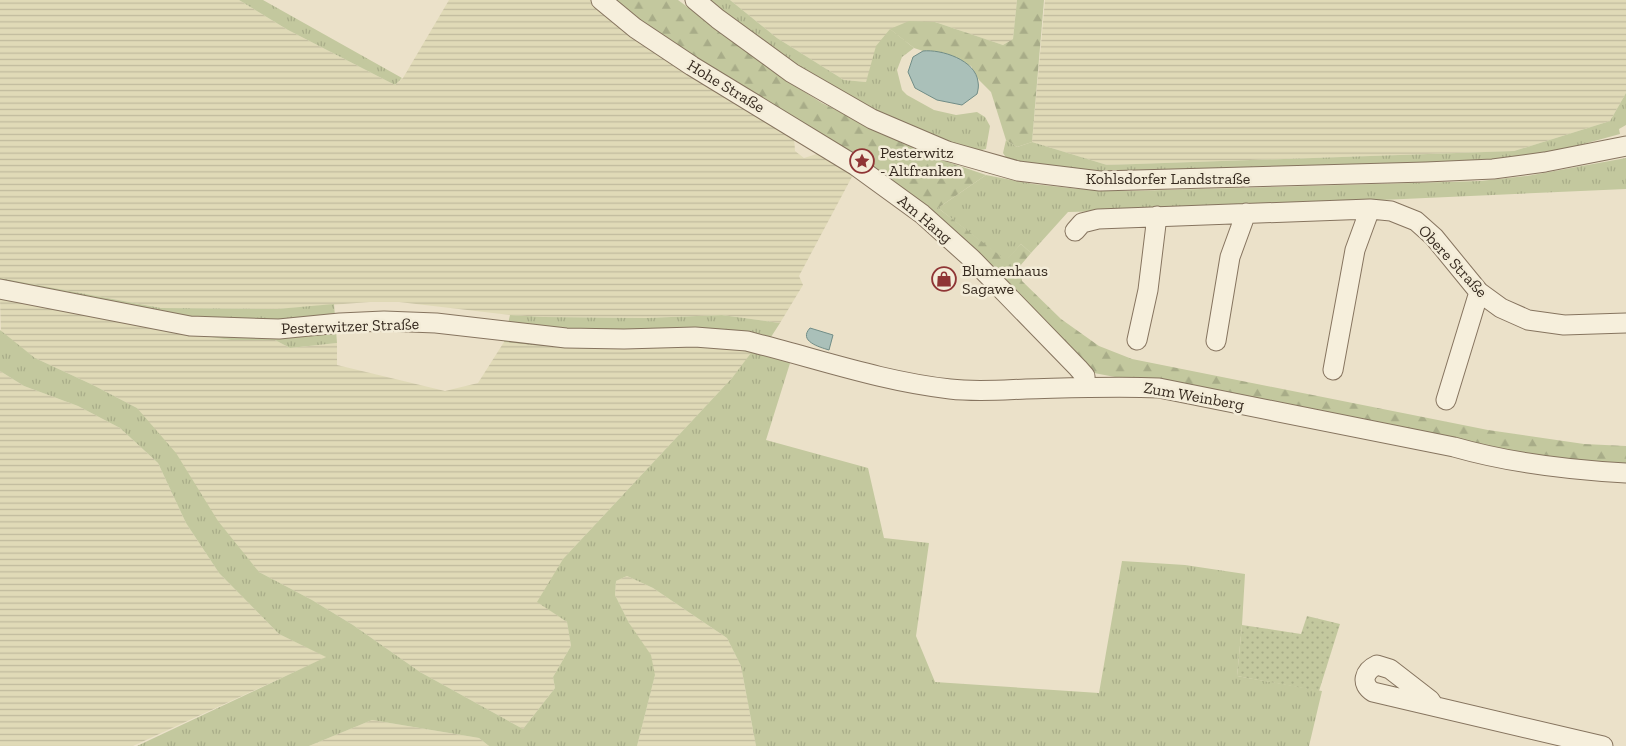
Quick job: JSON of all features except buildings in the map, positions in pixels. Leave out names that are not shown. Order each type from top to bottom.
[{"type":"street","name":"Hohe Straße","points":[[601,0],[635,28],[692,66],[856,166]]},
{"type":"street","name":"Kohlsdorfer Landstraße","points":[[695,0],[792,73],[872,119],[946,151],[1018,171],[1100,181],[1426,172],[1502,168],[1545,162],[1626,146]]},
{"type":"street","name":"Am Hang","points":[[856,166],[930,220],[972,259],[1078,368],[1085,376],[1085,387]]},
{"type":"street","name":"Obere Straße","points":[[1075,231],[1082,223],[1098,219],[1370,209],[1391,211],[1416,221],[1434,237],[1479,292],[1501,308],[1528,320],[1564,325],[1626,323]]},
{"type":"street","points":[[1333,370],[1355,250],[1370,209]]},
{"type":"street","points":[[1216,341],[1230,257],[1246,213]]},
{"type":"street","points":[[1137,340],[1148,290],[1157,216]]},
{"type":"street","name":"Pesterwitzer Straße","points":[[0,289],[190,326],[279,329],[384,321],[436,322],[566,338],[695,337],[762,344]]},
{"type":"street","points":[[1446,400],[1479,292]]},
{"type":"street","name":"Zum Weinberg","points":[[762,344],[868,374],[913,384],[952,389],[993,390],[1129,386],[1159,388],[1454,447],[1481,455],[1568,468],[1626,473]]},
{"type":"street","points":[[1434,706],[1503,724],[1603,746]]},
{"type":"shaded area","points":[[0,0],[239,0],[288,30],[395,85],[403,78],[449,0],[592,0],[794,136],[795,151],[804,158],[820,153],[854,173],[799,276],[803,285],[780,323],[722,315],[646,318],[544,317],[510,315],[399,302],[370,302],[277,309],[161,308],[0,278]]},
{"type":"shaded area","points":[[730,0],[1017,0],[1013,39],[1003,45],[935,22],[871,68],[866,82],[844,80],[777,38]]},
{"type":"shaded area","points":[[1045,0],[1626,0],[1626,93],[1610,121],[1514,151],[1107,165],[1032,142]]},
{"type":"shaded area","points":[[0,298],[168,331],[231,340],[275,340],[290,348],[337,343],[337,365],[445,391],[478,383],[504,342],[598,349],[690,346],[734,349],[752,353],[732,378],[563,559],[538,602],[567,622],[571,646],[553,677],[555,688],[523,729],[420,672],[353,625],[312,600],[259,572],[222,528],[137,408],[35,358],[1,332]]},
{"type":"shaded area","points":[[0,371],[24,386],[78,406],[120,428],[158,463],[186,523],[219,573],[279,634],[327,657],[133,746],[0,746]]},
{"type":"shaded area","points":[[627,576],[653,588],[727,638],[741,666],[756,746],[637,746],[655,675],[615,595],[616,581]]},
{"type":"shaded area","points":[[372,720],[479,738],[489,746],[309,746]]},
{"type":"green space","points":[[239,0],[263,0],[402,78],[395,85],[288,30]]},
{"type":"green space","points":[[612,0],[678,0],[784,79],[822,103],[902,143],[942,160],[986,175],[938,208],[1006,260],[1021,244],[1031,253],[1020,266],[1022,281],[1061,319],[1099,346],[1132,359],[1488,430],[1584,444],[1626,446],[1626,466],[1605,465],[1475,446],[1094,373],[1072,358],[973,254]]},
{"type":"green space","points":[[706,0],[730,0],[777,38],[844,80],[866,82],[876,46],[890,29],[914,48],[902,57],[897,70],[902,90],[907,95],[934,110],[956,115],[977,112],[985,117],[990,126],[986,149],[975,150],[965,148],[912,129],[850,98],[791,61]]},
{"type":"green space","points":[[1017,0],[1044,0],[1032,142],[1017,147],[1006,140],[991,92],[979,80],[971,66],[930,51],[914,48],[890,29],[909,21],[935,22],[1003,45],[1013,39]]},
{"type":"green space","points":[[1626,93],[1626,125],[1619,129],[1620,134],[1543,155],[1490,161],[1098,173],[1007,159],[1003,153],[1006,140],[1017,147],[1032,142],[1107,165],[1514,151],[1610,121]]},
{"type":"green space","points":[[1626,158],[1626,189],[1157,210],[1068,212],[1031,253],[1021,244],[1006,261],[938,208],[986,175],[1033,184],[1079,189],[1128,191],[1480,181],[1527,176]]},
{"type":"green space","points":[[0,278],[161,308],[277,309],[334,304],[337,343],[290,348],[275,340],[231,340],[168,331],[0,298]]},
{"type":"green space","points":[[510,315],[646,318],[722,315],[780,323],[771,337],[796,344],[766,440],[868,468],[884,538],[929,543],[916,636],[935,682],[1099,693],[1122,561],[1185,565],[1245,574],[1237,676],[1322,691],[1309,746],[756,746],[741,666],[727,638],[653,588],[627,576],[616,581],[615,595],[629,623],[651,655],[655,675],[637,746],[489,746],[479,738],[372,720],[309,746],[137,746],[326,657],[279,634],[219,573],[186,523],[158,463],[120,428],[78,406],[24,386],[0,371],[0,330],[35,358],[137,408],[176,453],[218,521],[259,572],[312,600],[353,625],[420,672],[523,729],[555,688],[553,677],[571,646],[567,622],[537,602],[563,559],[732,378],[751,353],[734,349],[690,346],[598,349],[504,342]]},
{"type":"green space","points":[[1307,616],[1340,624],[1319,691],[1237,676],[1242,625],[1301,634]]},
{"type":"water","points":[[923,51],[948,54],[964,62],[976,74],[977,94],[962,105],[937,100],[915,88],[908,72],[913,57]]},
{"type":"water","points":[[810,328],[833,335],[829,350],[815,345],[808,340],[806,336]]},
{"type":"place","name":"Pesterwitz - Altfranken","points":[[862,161]]},
{"type":"place","name":"Blumenhaus Sagawe","points":[[944,279]]}]
